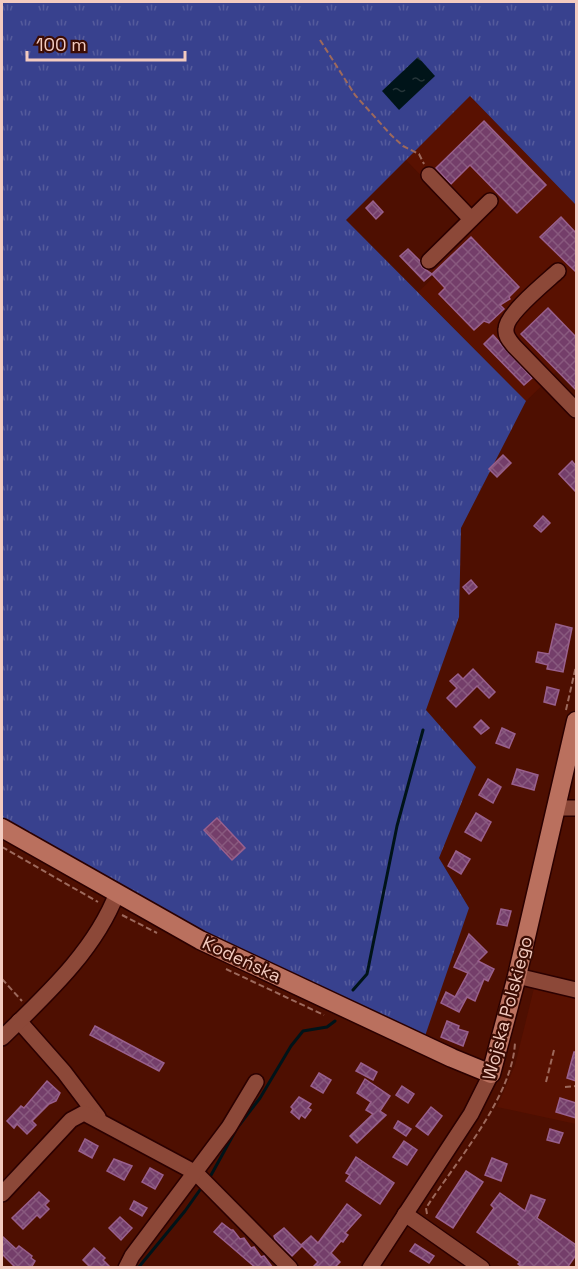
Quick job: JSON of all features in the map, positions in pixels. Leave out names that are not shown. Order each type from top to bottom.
[{"type":"main road","name":"Wojska Polskiego","points":[[491,1074],[518,976],[576,721]]},
{"type":"main road","name":"Kodeńska","points":[[2,828],[201,940],[452,1058],[491,1074]]},
{"type":"street","points":[[429,175],[471,219]]},
{"type":"street","points":[[429,261],[490,201]]},
{"type":"street","points":[[558,271],[511,316],[505,327],[506,334],[514,346],[576,410]]},
{"type":"street","points":[[557,808],[576,808]]},
{"type":"street","points":[[2,1038],[73,967],[112,906],[117,893]]},
{"type":"street","points":[[518,976],[576,990]]},
{"type":"street","points":[[19,1021],[64,1072],[101,1122]]},
{"type":"street","name":"Wojska Polskiego","points":[[370,1268],[471,1114],[491,1074]]},
{"type":"street","points":[[126,1268],[132,1256],[229,1127],[256,1082]]},
{"type":"street","points":[[2,1194],[71,1120],[84,1113],[196,1173],[290,1268]]},
{"type":"street","points":[[405,1214],[482,1268]]},
{"type":"path","points":[[320,40],[355,95],[397,140],[419,154],[429,175]]},
{"type":"path","points":[[2,980],[31,1010]]},
{"type":"path","points":[[546,1082],[554,1050]]},
{"type":"path","points":[[565,1087],[576,1086]]},
{"type":"shaded area","points":[[470,96],[576,205],[576,390],[557,371],[526,401],[418,292],[436,275],[428,266],[469,225],[406,160]]},
{"type":"shaded area","points":[[534,988],[576,998],[576,1124],[497,1107],[515,1065]]},
{"type":"green space","points":[[2,2],[576,2],[575,204],[470,96],[346,220],[526,401],[461,528],[459,617],[426,710],[476,767],[439,858],[469,908],[425,1036],[233,947],[150,904],[2,819]]},
{"type":"water","points":[[418,57],[435,76],[399,110],[382,91]]},
{"type":"building","points":[[484,121],[546,185],[517,213],[470,165],[451,184],[436,168]]},
{"type":"building","points":[[373,201],[383,212],[376,219],[366,208]]},
{"type":"building","points":[[561,217],[576,233],[576,272],[540,237]]},
{"type":"building","points":[[471,237],[519,287],[509,297],[510,299],[500,305],[504,309],[489,323],[484,321],[474,330],[439,294],[445,288],[432,274]]},
{"type":"building","points":[[408,249],[420,261],[422,267],[432,274],[424,281],[400,256]]},
{"type":"building","points":[[548,308],[576,337],[576,390],[521,334]]},
{"type":"building","points":[[493,335],[532,378],[524,385],[484,344]]},
{"type":"building","points":[[503,455],[511,463],[497,477],[489,469]]},
{"type":"building","points":[[572,461],[576,466],[576,492],[559,474]]},
{"type":"building","points":[[543,516],[550,523],[541,532],[534,526]]},
{"type":"building","points":[[471,580],[477,587],[469,594],[463,587]]},
{"type":"building","points":[[556,624],[572,628],[563,672],[547,669],[548,665],[536,662],[538,652],[549,654]]},
{"type":"building","points":[[473,669],[495,692],[489,698],[477,686],[456,707],[447,698],[457,688],[450,681],[458,674],[463,679]]},
{"type":"building","points":[[547,687],[559,690],[555,705],[544,702]]},
{"type":"building","points":[[481,720],[489,728],[481,734],[474,727]]},
{"type":"building","points":[[502,728],[515,734],[509,748],[496,743]]},
{"type":"building","points":[[517,769],[538,775],[534,790],[512,784]]},
{"type":"building","points":[[488,779],[501,787],[493,803],[479,795]]},
{"type":"building","points":[[476,813],[491,822],[481,841],[465,832]]},
{"type":"building","points":[[217,818],[245,848],[232,860],[204,830]]},
{"type":"building","points":[[456,851],[470,859],[461,874],[448,866]]},
{"type":"building","points":[[501,909],[511,911],[507,926],[497,924]]},
{"type":"building","points":[[469,934],[487,952],[478,961],[494,969],[488,981],[484,979],[475,1001],[467,997],[459,1012],[441,1003],[446,992],[455,997],[468,973],[454,967]]},
{"type":"building","points":[[447,1021],[459,1026],[458,1029],[468,1032],[463,1046],[441,1037]]},
{"type":"building","points":[[95,1026],[164,1063],[159,1071],[90,1035]]},
{"type":"building","points":[[574,1052],[576,1052],[576,1081],[567,1078]]},
{"type":"building","points":[[361,1063],[377,1072],[373,1080],[356,1071]]},
{"type":"building","points":[[319,1073],[331,1080],[323,1093],[311,1086]]},
{"type":"building","points":[[365,1079],[390,1096],[380,1111],[386,1115],[357,1143],[350,1136],[373,1114],[366,1110],[371,1102],[357,1093]]},
{"type":"building","points":[[47,1081],[60,1093],[56,1101],[49,1104],[32,1121],[36,1125],[27,1134],[17,1124],[14,1128],[7,1121],[21,1106],[24,1108]]},
{"type":"building","points":[[402,1086],[414,1094],[408,1103],[396,1095]]},
{"type":"building","points":[[299,1097],[311,1104],[308,1108],[311,1110],[305,1118],[301,1115],[299,1119],[291,1112],[293,1109],[291,1107]]},
{"type":"building","points":[[560,1098],[576,1103],[576,1118],[556,1112]]},
{"type":"building","points":[[431,1107],[442,1116],[428,1135],[416,1126]]},
{"type":"building","points":[[398,1121],[411,1129],[406,1136],[394,1128]]},
{"type":"building","points":[[550,1129],[563,1133],[559,1143],[547,1140]]},
{"type":"building","points":[[85,1139],[98,1146],[92,1158],[79,1151]]},
{"type":"building","points":[[404,1141],[417,1150],[407,1165],[393,1157]]},
{"type":"building","points":[[356,1157],[394,1183],[380,1204],[346,1181],[350,1175],[346,1173]]},
{"type":"building","points":[[492,1158],[507,1164],[501,1181],[485,1175]]},
{"type":"building","points":[[114,1159],[132,1166],[124,1180],[107,1171]]},
{"type":"building","points":[[150,1168],[163,1175],[155,1189],[142,1182]]},
{"type":"building","points":[[466,1171],[483,1182],[453,1228],[436,1217]]},
{"type":"building","points":[[39,1192],[49,1201],[45,1205],[49,1209],[40,1218],[37,1215],[23,1229],[12,1218]]},
{"type":"building","points":[[500,1193],[525,1211],[531,1195],[545,1200],[537,1218],[576,1245],[576,1255],[567,1268],[523,1268],[518,1264],[520,1262],[477,1232],[494,1208],[491,1205]]},
{"type":"building","points":[[134,1201],[147,1208],[142,1216],[130,1209]]},
{"type":"building","points":[[347,1204],[361,1215],[345,1233],[348,1235],[343,1242],[341,1241],[331,1253],[340,1262],[334,1268],[312,1268],[318,1262],[302,1246],[292,1256],[275,1239],[274,1236],[284,1228],[301,1245],[311,1236],[318,1243]]},
{"type":"building","points":[[120,1217],[132,1228],[121,1240],[109,1228]]},
{"type":"building","points":[[222,1223],[233,1230],[240,1239],[244,1238],[251,1248],[254,1247],[261,1257],[264,1256],[273,1268],[256,1268],[214,1232]]},
{"type":"building","points":[[2,1236],[16,1249],[19,1246],[32,1256],[31,1258],[35,1261],[31,1268],[16,1268],[2,1254]]},
{"type":"building","points":[[415,1244],[434,1256],[429,1263],[410,1251]]},
{"type":"building","points":[[94,1248],[105,1258],[103,1260],[111,1268],[91,1268],[83,1260]]},
{"type":"waterway","points":[[353,990],[367,974],[397,826],[423,730]]},
{"type":"waterway","points":[[210,1177],[237,1128],[260,1098],[291,1046],[303,1031],[327,1027],[335,1021]]},
{"type":"waterway","points":[[138,1268],[202,1187]]}]
